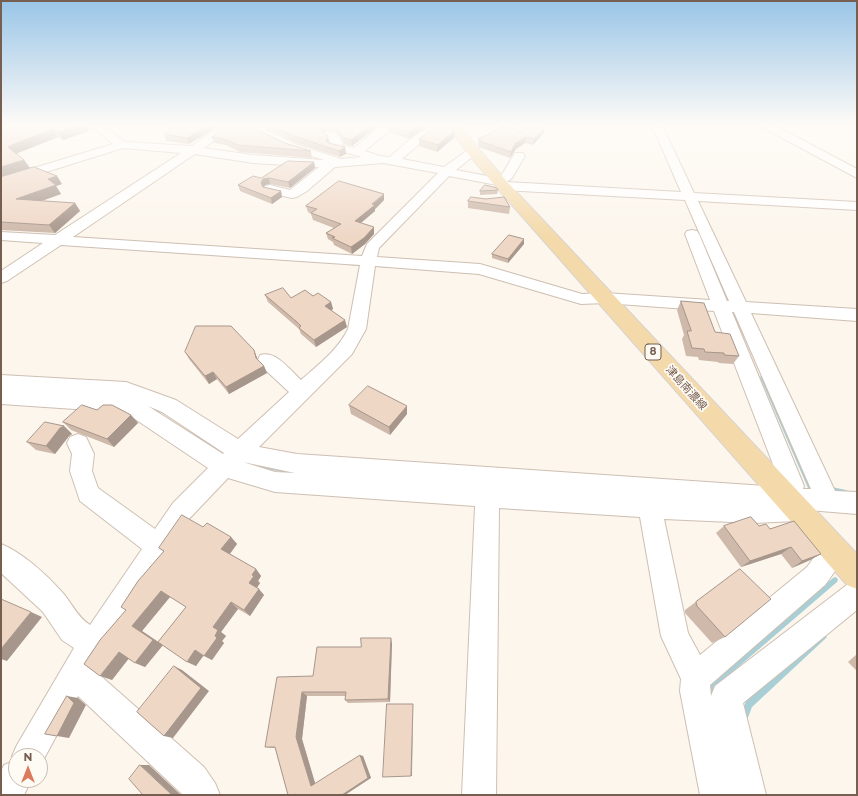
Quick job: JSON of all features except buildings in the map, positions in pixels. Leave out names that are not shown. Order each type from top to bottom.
[{"type":"main road","name":"津島南濃線","points":[[481,162],[503,191],[604,297],[857,576]]},
{"type":"street","points":[[1,182],[66,162]]},
{"type":"street","points":[[1,278],[175,162]]},
{"type":"street","points":[[302,162],[331,164],[357,162]]},
{"type":"street","points":[[400,162],[447,171],[503,191],[683,197],[857,206]]},
{"type":"street","points":[[33,748],[75,673],[181,511],[206,484],[346,349],[357,329],[367,266],[372,247],[447,171],[459,162]]},
{"type":"street","points":[[503,191],[506,178],[515,162]]},
{"type":"street","points":[[665,162],[683,197]]},
{"type":"street","points":[[670,162],[683,197],[728,303],[793,486],[791,504]]},
{"type":"street","points":[[835,162],[857,174]]},
{"type":"street","points":[[270,190],[292,194],[302,188],[331,164]]},
{"type":"street","points":[[1,236],[53,243]]},
{"type":"street","points":[[1,242],[53,243],[367,266],[480,269],[581,299],[604,297],[857,308]]},
{"type":"street","points":[[728,303],[857,315]]},
{"type":"street","points":[[728,303],[828,501]]},
{"type":"street","points":[[268,360],[301,392]]},
{"type":"street","points":[[1,382],[126,390],[169,406],[233,459],[791,504]]},
{"type":"street","points":[[1,396],[120,404],[139,411],[275,482],[487,497],[754,512],[791,504],[828,501],[857,504]]},
{"type":"street","points":[[78,443],[83,454],[81,471],[88,494],[158,546]]},
{"type":"street","points":[[479,795],[487,497]]},
{"type":"street","points":[[650,507],[675,636],[696,678],[695,691],[718,795]]},
{"type":"street","points":[[696,678],[816,576],[834,551]]},
{"type":"street","points":[[1,557],[19,570],[53,602],[72,630],[94,645]]},
{"type":"street","points":[[750,795],[726,697],[857,593]]},
{"type":"street","points":[[75,673],[192,779],[203,795]]},
{"type":"waterway","points":[[348,264],[359,265]]},
{"type":"waterway","points":[[378,266],[394,267]]},
{"type":"waterway","points":[[762,377],[811,488]]},
{"type":"waterway","points":[[208,444],[227,456]]},
{"type":"waterway","points":[[243,463],[300,473]]},
{"type":"waterway","points":[[832,490],[846,493]]},
{"type":"waterway","points":[[710,698],[712,685],[835,580]]},
{"type":"waterway","points":[[744,717],[749,704],[823,637]]}]
